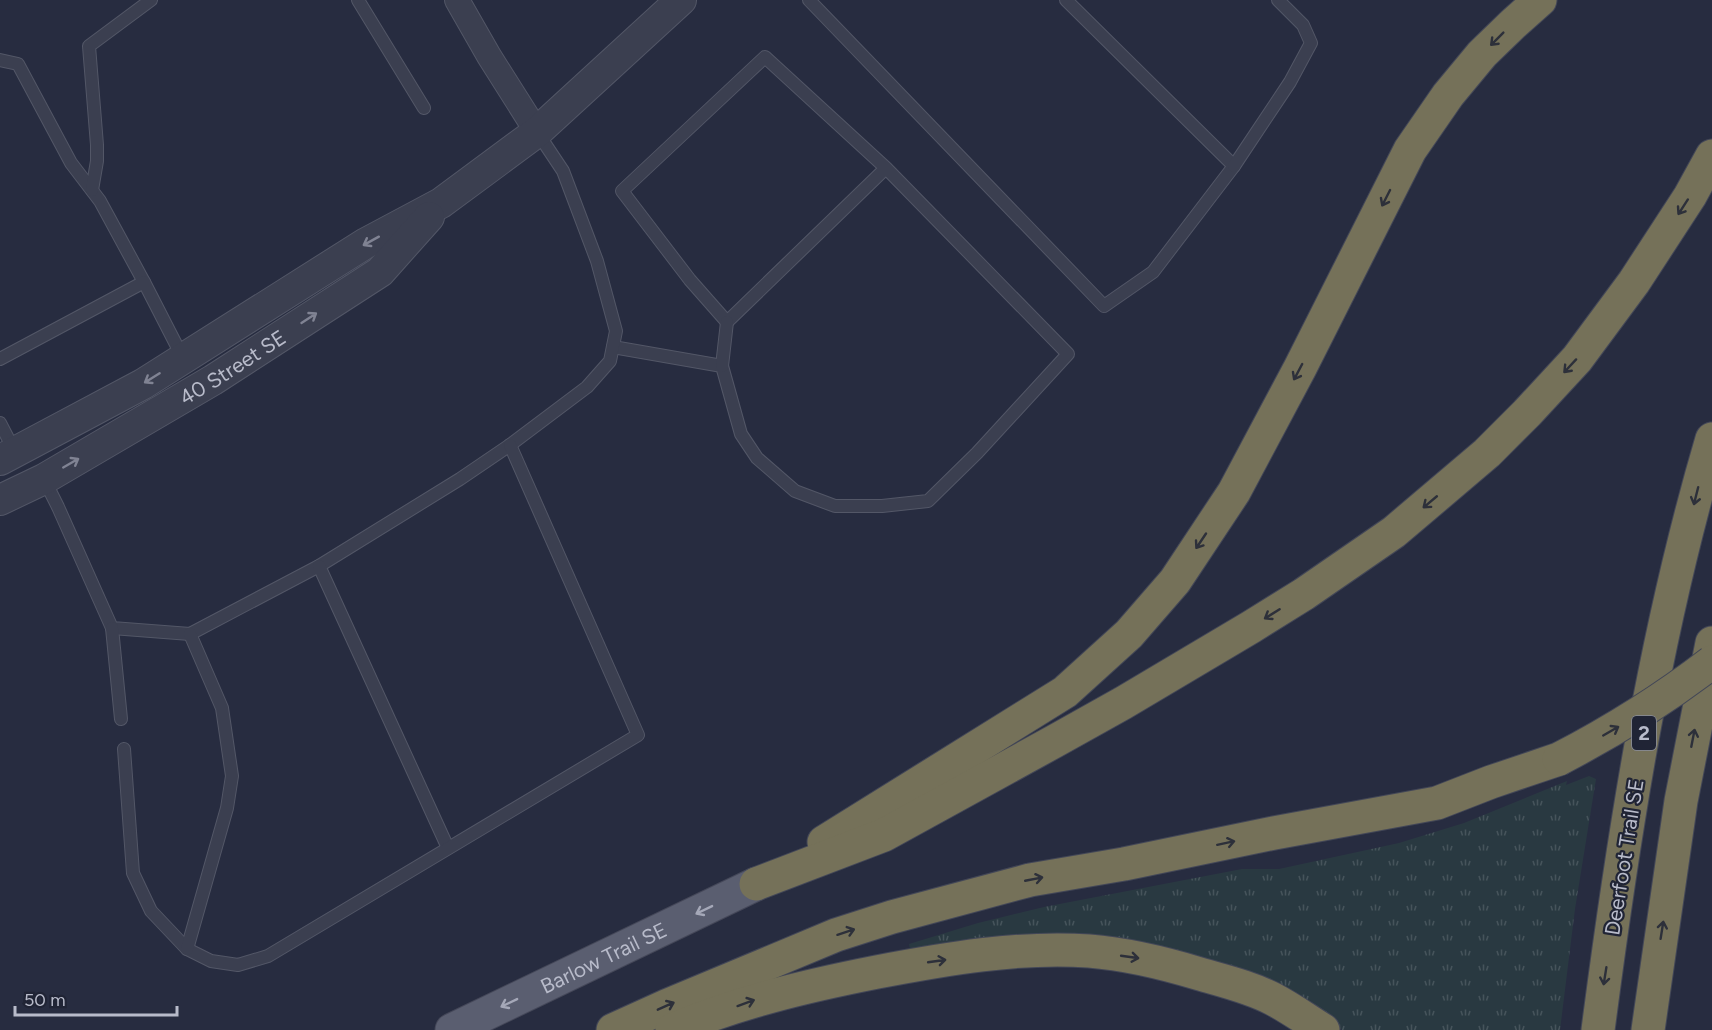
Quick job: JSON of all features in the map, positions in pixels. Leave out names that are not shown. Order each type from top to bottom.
[{"type":"highway","points":[[756,884],[1065,692],[1129,634],[1174,580],[1234,492],[1300,368],[1410,150],[1448,95],[1482,54],[1540,0]]},
{"type":"highway","points":[[756,884],[884,835],[1055,741],[1251,627],[1304,594],[1394,532],[1487,453],[1577,359],[1640,273],[1690,196],[1712,156]]},
{"type":"highway","name":"Deerfoot Trail SE","points":[[1598,1030],[1633,793],[1655,668],[1701,476],[1712,440]]},
{"type":"highway","points":[[1648,1030],[1681,801],[1712,643]]},
{"type":"highway","points":[[613,1030],[666,1005],[836,935],[903,914],[1030,880],[1124,864],[1274,832],[1437,803],[1559,759],[1648,708],[1712,662]]},
{"type":"highway","points":[[672,1030],[756,999],[825,982],[913,965],[1039,950],[1089,951],[1148,960],[1191,971],[1273,999],[1323,1030]]},
{"type":"main road","name":"Barlow Trail SE","points":[[452,1030],[756,884]]},
{"type":"street","points":[[457,0],[537,132]]},
{"type":"street","name":"40 Street SE","points":[[8,456],[142,384],[366,243],[441,203],[537,132],[681,0]]},
{"type":"street","name":"40 Street SE","points":[[0,500],[44,479],[213,380],[380,272],[441,203]]},
{"type":"lane","points":[[92,190],[97,145],[89,46],[151,0]]},
{"type":"lane","points":[[358,0],[424,108]]},
{"type":"lane","points":[[809,0],[1104,306],[1153,272],[1234,166],[1290,82],[1311,43],[1303,25],[1278,0]]},
{"type":"lane","points":[[1066,0],[1234,166]]},
{"type":"lane","points":[[727,322],[690,280],[622,191],[765,57],[886,168],[1068,354],[977,453],[928,501],[882,506],[835,506],[795,491],[757,458],[741,434],[722,366],[727,322],[886,168]]},
{"type":"lane","points":[[0,60],[18,64],[71,163],[100,201],[183,358]]},
{"type":"lane","points":[[112,628],[190,634],[319,566],[460,479],[510,445],[587,387],[610,361],[616,331],[597,261],[563,171],[537,132]]},
{"type":"lane","points":[[0,359],[144,282]]},
{"type":"lane","points":[[613,347],[722,366]]},
{"type":"lane","points":[[0,423],[8,456]]},
{"type":"lane","points":[[124,749],[133,873],[151,911],[187,949],[211,961],[238,965],[268,956],[638,735],[510,445]]},
{"type":"lane","points":[[44,479],[112,628],[121,719]]},
{"type":"lane","points":[[319,566],[448,849]]},
{"type":"lane","points":[[187,949],[227,808],[232,776],[222,708],[190,634]]},
{"type":"green space","points":[[1589,776],[1596,779],[1575,909],[1560,1030],[1342,1030],[1312,1010],[1203,964],[911,954],[909,944],[978,923],[1044,907],[1242,869],[1279,869],[1399,843],[1464,823],[1567,781],[1566,785]]}]
